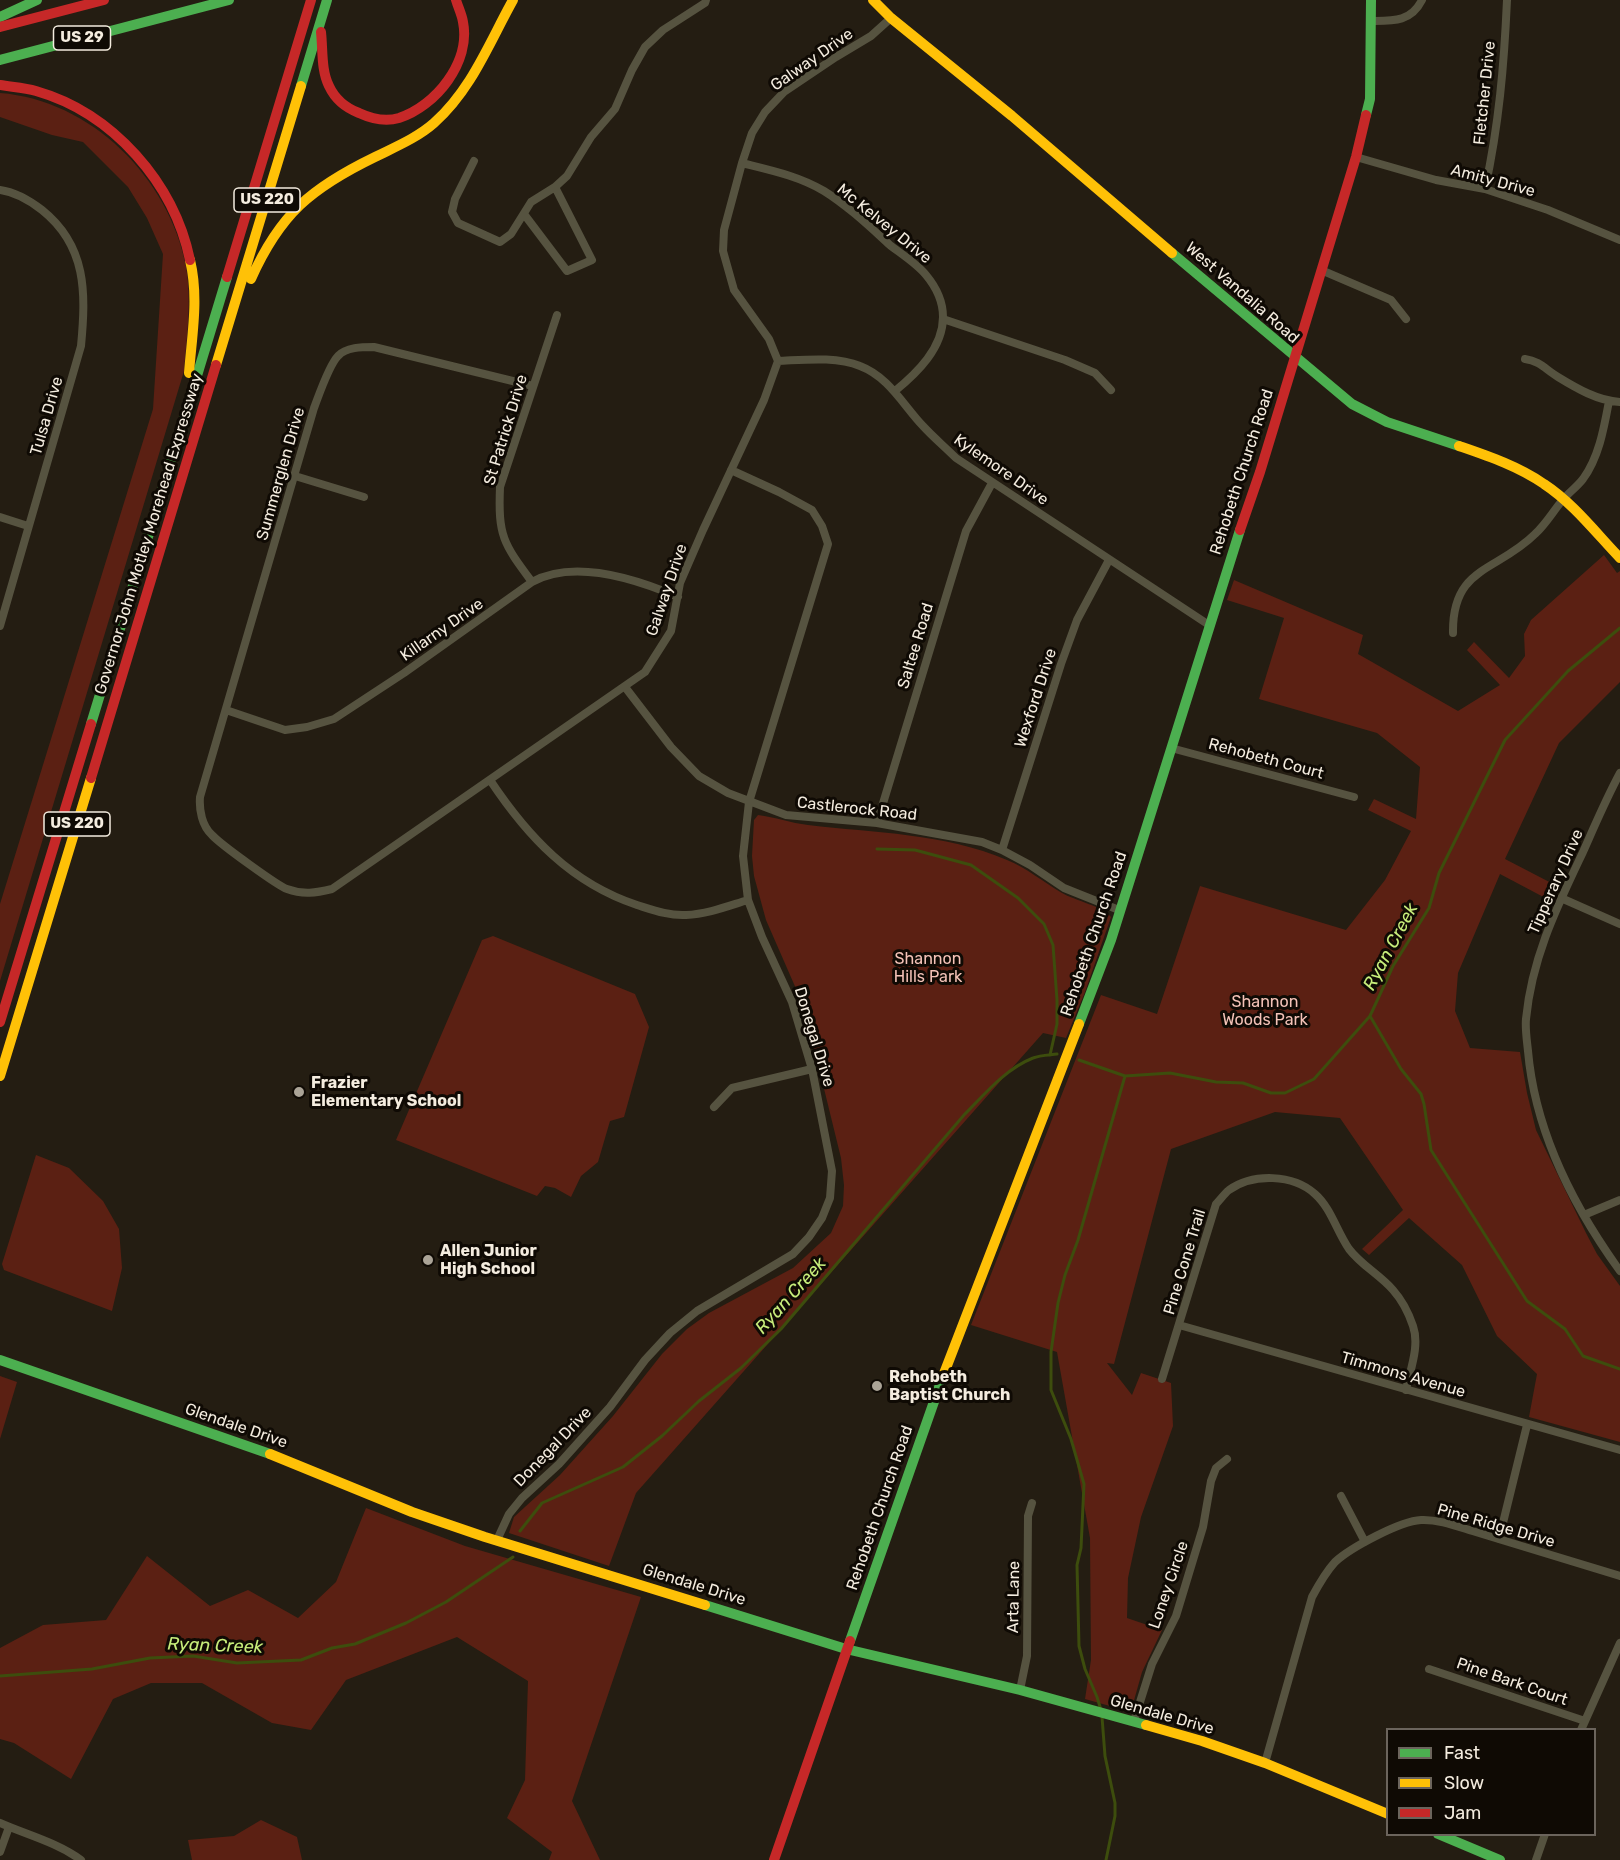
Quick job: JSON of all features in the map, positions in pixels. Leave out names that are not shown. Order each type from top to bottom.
[{"type":"main road","points":[[0,17],[38,0]]},
{"type":"main road","name":"US 29","points":[[0,27],[104,0]]},
{"type":"main road","name":"US 29","points":[[0,60],[229,0]]},
{"type":"main road","name":"Governor John Motley Morehead Expressway","points":[[0,1022],[311,0]]},
{"type":"main road","name":"Governor John Motley Morehead Expressway","points":[[0,1076],[327,0]]},
{"type":"main road","points":[[319,26],[324,47],[323,62],[329,86],[341,103],[359,116],[381,122],[397,120],[411,115],[427,104],[456,66],[463,50],[465,31],[460,6],[456,0]]},
{"type":"main road","points":[[214,374],[236,323],[257,264],[283,221],[324,184],[414,137],[447,111],[472,80],[513,0]]},
{"type":"main road","name":"West Vandalia Road","points":[[873,0],[891,18],[1012,116],[1294,357],[1353,404],[1387,422],[1480,453],[1519,469],[1544,484],[1563,500],[1620,558]]},
{"type":"main road","name":"Rehobeth Church Road","points":[[774,1860],[942,1377],[1111,940],[1209,625],[1260,472],[1356,157],[1370,99],[1371,0]]},
{"type":"main road","points":[[0,86],[47,96],[92,117],[117,136],[158,182],[176,216],[194,276],[195,315],[189,371],[191,394]]},
{"type":"main road","name":"Glendale Drive","points":[[0,1360],[248,1445],[412,1512],[497,1540],[846,1649],[1020,1690],[1134,1721],[1265,1763],[1386,1813]]},
{"type":"main road","points":[[1443,1836],[1500,1860]]},
{"type":"street","points":[[474,161],[452,212],[458,223],[500,242],[511,234],[531,202],[555,187],[567,176],[591,137],[615,109],[645,47],[663,30],[695,10],[706,0]]},
{"type":"street","points":[[1372,21],[1406,18],[1415,11],[1422,0]]},
{"type":"street","name":"Fletcher Drive","points":[[1485,189],[1503,83],[1507,0]]},
{"type":"street","name":"Galway Drive","points":[[200,797],[201,817],[210,835],[285,889],[311,894],[332,889],[645,672],[671,631],[680,584],[764,400],[778,361],[769,339],[734,290],[723,251],[724,230],[752,133],[765,112],[784,92],[871,36],[891,18]]},
{"type":"street","name":"Amity Drive","points":[[1356,157],[1436,180],[1485,189],[1548,210],[1620,240]]},
{"type":"street","name":"Mc Kelvey Drive","points":[[742,163],[790,175],[823,191],[852,212],[926,275],[939,294],[943,319]]},
{"type":"street","points":[[524,214],[567,272],[592,260],[555,187]]},
{"type":"street","name":"Tulsa Drive","points":[[0,190],[9,191],[32,202],[51,218],[68,238],[78,261],[85,307],[81,346],[0,626]]},
{"type":"street","points":[[1321,270],[1391,300],[1406,319]]},
{"type":"street","name":"St Patrick Drive","points":[[532,582],[507,549],[501,532],[498,515],[500,487],[557,315]]},
{"type":"street","points":[[895,391],[912,377],[931,354],[938,343],[943,319],[1065,360],[1095,373],[1111,390]]},
{"type":"street","name":"Summerglen Drive","points":[[200,797],[296,476],[314,408],[338,355],[353,348],[374,347],[533,386]]},
{"type":"street","points":[[1525,359],[1534,360],[1556,376],[1596,397],[1620,402]]},
{"type":"street","name":"Kylemore Drive","points":[[778,361],[837,361],[860,365],[881,378],[895,391],[922,425],[948,450],[992,483],[1209,625]]},
{"type":"street","points":[[1453,633],[1453,612],[1458,597],[1475,575],[1510,555],[1536,534],[1583,478],[1595,456],[1609,401]]},
{"type":"street","name":"Donegal Drive","points":[[497,1540],[509,1514],[522,1498],[559,1464],[610,1407],[645,1360],[670,1333],[697,1311],[793,1254],[809,1238],[822,1218],[830,1198],[831,1171],[825,1128],[812,1069],[792,1002],[762,937],[748,900],[743,856],[749,802],[828,544],[822,526],[812,510],[731,470]]},
{"type":"street","points":[[296,476],[364,496]]},
{"type":"street","name":"Saltee Road","points":[[877,823],[966,531],[992,483]]},
{"type":"street","points":[[0,518],[28,526]]},
{"type":"street","name":"Wexford Drive","points":[[1002,850],[1077,620],[1109,560]]},
{"type":"street","name":"Killarny Drive","points":[[226,710],[285,730],[307,727],[334,719],[412,668],[546,574],[572,571],[619,577],[678,597]]},
{"type":"street","name":"Castlerock Road","points":[[625,687],[671,747],[699,776],[728,793],[786,815],[877,823],[963,838],[1002,850],[1030,865],[1064,888],[1119,910]]},
{"type":"street","name":"Rehobeth Court","points":[[1171,748],[1354,796]]},
{"type":"street","name":"Tipperary Drive","points":[[1620,773],[1546,933],[1525,1021],[1530,1071],[1541,1121],[1555,1159],[1597,1239],[1620,1271]]},
{"type":"street","points":[[490,780],[513,815],[542,847],[574,873],[620,899],[660,912],[684,915],[708,912],[748,900]]},
{"type":"street","points":[[1561,898],[1620,924]]},
{"type":"street","points":[[714,1107],[732,1088],[812,1069]]},
{"type":"street","name":"Pine Cone Trail","points":[[1162,1379],[1216,1204],[1228,1191],[1248,1181],[1273,1179],[1299,1183],[1316,1194],[1349,1249],[1393,1290],[1405,1308],[1414,1328],[1415,1348],[1406,1390]]},
{"type":"street","points":[[1584,1215],[1620,1200]]},
{"type":"street","name":"Timmons Avenue","points":[[1179,1325],[1620,1450]]},
{"type":"street","points":[[1499,1539],[1527,1425]]},
{"type":"street","name":"Loney Circle","points":[[1134,1721],[1152,1664],[1176,1616],[1203,1527],[1211,1480],[1216,1468],[1227,1460]]},
{"type":"street","points":[[1341,1496],[1365,1542]]},
{"type":"street","name":"Arta Lane","points":[[1020,1690],[1027,1656],[1028,1516],[1032,1503]]},
{"type":"street","name":"Pine Ridge Drive","points":[[1265,1763],[1312,1597],[1324,1574],[1337,1560],[1365,1542],[1394,1527],[1413,1521],[1440,1522],[1620,1576]]},
{"type":"street","points":[[1583,1725],[1620,1643]]},
{"type":"street","name":"Pine Bark Court","points":[[1429,1669],[1583,1725]]},
{"type":"street","points":[[0,1823],[40,1838],[70,1852],[81,1860]]},
{"type":"street","points":[[0,1852],[9,1827]]},
{"type":"street","points":[[1536,1860],[1544,1836]]},
{"type":"green space","points":[[0,93],[33,99],[65,111],[94,128],[121,149],[144,174],[163,203],[177,234],[186,266],[189,305],[184,371],[0,981],[0,904],[153,409],[163,254],[147,218],[128,187],[83,142],[52,135],[0,117]]},
{"type":"green space","name":"Shannon Woods Park","points":[[1604,555],[1617,573],[1620,571],[1620,682],[1559,743],[1505,859],[1559,887],[1551,901],[1500,874],[1458,973],[1455,1011],[1470,1048],[1520,1052],[1536,1130],[1597,1254],[1620,1286],[1620,1442],[1529,1417],[1537,1374],[1497,1336],[1462,1265],[1409,1218],[1369,1255],[1362,1249],[1403,1210],[1340,1118],[1275,1112],[1171,1149],[1114,1364],[1107,1363],[1132,1395],[1141,1373],[1171,1383],[1173,1426],[1141,1517],[1128,1578],[1127,1618],[1162,1630],[1142,1672],[1133,1704],[1124,1710],[1085,1699],[1091,1660],[1090,1538],[1057,1352],[971,1325],[1101,995],[1157,1014],[1200,886],[1346,930],[1385,880],[1411,831],[1368,810],[1374,799],[1416,819],[1420,767],[1377,733],[1259,699],[1284,618],[1227,600],[1234,580],[1363,635],[1358,654],[1458,711],[1500,685],[1467,650],[1474,642],[1509,678],[1525,656],[1524,634],[1531,620]]},
{"type":"green space","name":"Shannon Hills Park","points":[[758,815],[808,825],[909,835],[959,844],[1014,863],[1062,893],[1102,910],[1111,917],[1066,1038],[1043,1033],[636,1493],[609,1566],[509,1533],[514,1517],[560,1475],[613,1416],[662,1354],[687,1329],[709,1313],[793,1268],[831,1233],[843,1206],[844,1185],[841,1158],[804,1007],[766,920],[754,876],[752,856],[754,820]]},
{"type":"green space","points":[[493,936],[635,994],[649,1027],[624,1117],[610,1121],[598,1162],[581,1176],[571,1197],[555,1188],[545,1186],[537,1196],[396,1140],[482,940]]},
{"type":"green space","points":[[36,1155],[69,1168],[103,1201],[119,1229],[122,1268],[112,1311],[4,1270],[2,1264]]},
{"type":"green space","points":[[0,1376],[17,1382],[0,1439]]},
{"type":"green space","points":[[366,1508],[465,1546],[641,1597],[572,1801],[600,1860],[549,1860],[552,1852],[507,1818],[525,1780],[528,1681],[457,1637],[346,1680],[311,1730],[272,1723],[202,1683],[151,1683],[113,1699],[71,1779],[14,1743],[0,1739],[0,1648],[43,1625],[106,1620],[147,1556],[210,1606],[248,1590],[298,1618],[336,1582]]},
{"type":"green space","points":[[261,1820],[297,1837],[302,1860],[192,1860],[188,1840],[234,1836]]},
{"type":"waterway","name":"Ryan Creek","points":[[1079,1060],[1125,1076],[1170,1073],[1216,1082],[1243,1083],[1271,1093],[1285,1093],[1314,1079],[1370,1016],[1393,966],[1429,908],[1439,873],[1505,740],[1568,671],[1620,628]]},
{"type":"waterway","points":[[877,849],[915,850],[971,865],[1018,898],[1044,924],[1053,945],[1057,1000],[1057,1024],[1050,1055]]},
{"type":"waterway","points":[[1370,1016],[1401,1069],[1421,1094],[1431,1150],[1527,1301],[1565,1329],[1583,1356],[1620,1369]]},
{"type":"waterway","name":"Ryan Creek","points":[[520,1531],[542,1503],[623,1467],[741,1368],[781,1329],[987,1091],[1023,1063],[1039,1056],[1057,1054]]},
{"type":"waterway","points":[[1101,1710],[1085,1669],[1079,1646],[1077,1565],[1081,1548],[1084,1484],[1071,1439],[1051,1390],[1051,1352],[1058,1303],[1065,1275],[1078,1240],[1125,1076]]},
{"type":"waterway","name":"Ryan Creek","points":[[0,1676],[92,1669],[150,1658],[193,1656],[237,1663],[301,1660],[332,1648],[355,1644],[406,1623],[446,1602],[513,1557]]},
{"type":"waterway","points":[[1102,1717],[1105,1756],[1115,1803],[1115,1816],[1106,1860]]},
{"type":"traffic: fast","points":[[0,17],[37,0]]},
{"type":"traffic: fast","points":[[0,60],[229,0]]},
{"type":"traffic: fast","points":[[301,86],[327,0]]},
{"type":"traffic: fast","points":[[1366,115],[1370,99],[1371,0]]},
{"type":"traffic: fast","points":[[1172,253],[1352,404],[1387,422],[1459,446]]},
{"type":"traffic: fast","points":[[91,724],[227,277]]},
{"type":"traffic: fast","points":[[1079,1024],[1111,940],[1240,530]]},
{"type":"traffic: fast","points":[[0,1360],[270,1454]]},
{"type":"traffic: fast","points":[[850,1641],[943,1376]]},
{"type":"traffic: fast","points":[[705,1605],[846,1649],[1020,1690],[1146,1725]]},
{"type":"traffic: fast","points":[[1443,1836],[1500,1860]]},
{"type":"traffic: slow","points":[[251,279],[262,256],[286,220],[315,192],[352,168],[406,142],[434,123],[447,110],[479,65],[513,0]]},
{"type":"traffic: slow","points":[[873,0],[891,18],[1012,116],[1172,253]]},
{"type":"traffic: slow","points":[[216,365],[301,86]]},
{"type":"traffic: slow","points":[[189,373],[194,302],[190,260]]},
{"type":"traffic: slow","points":[[1459,446],[1513,467],[1544,484],[1574,509],[1620,558]]},
{"type":"traffic: slow","points":[[0,1076],[91,778]]},
{"type":"traffic: slow","points":[[943,1376],[1079,1024]]},
{"type":"traffic: slow","points":[[270,1454],[412,1512],[705,1605]]},
{"type":"traffic: slow","points":[[1146,1725],[1265,1763],[1386,1813]]},
{"type":"traffic: jam","points":[[0,27],[104,0]]},
{"type":"traffic: jam","points":[[227,277],[311,0]]},
{"type":"traffic: jam","points":[[321,32],[325,73],[331,91],[341,103],[369,117],[384,120],[399,118],[426,104],[438,93],[456,67],[462,52],[464,37],[462,19],[456,0]]},
{"type":"traffic: jam","points":[[0,85],[36,91],[64,101],[90,116],[114,134],[155,178],[182,232],[190,260]]},
{"type":"traffic: jam","points":[[1240,530],[1260,472],[1356,157],[1366,115]]},
{"type":"traffic: jam","points":[[91,778],[216,365]]},
{"type":"traffic: jam","points":[[0,1022],[91,724]]},
{"type":"traffic: jam","points":[[774,1860],[850,1641]]},
{"type":"place","name":"Frazier Elementary School","points":[[299,1092]]},
{"type":"place","name":"Allen Junior High School","points":[[428,1260]]},
{"type":"place","name":"Rehobeth Baptist Church","points":[[877,1386]]}]
